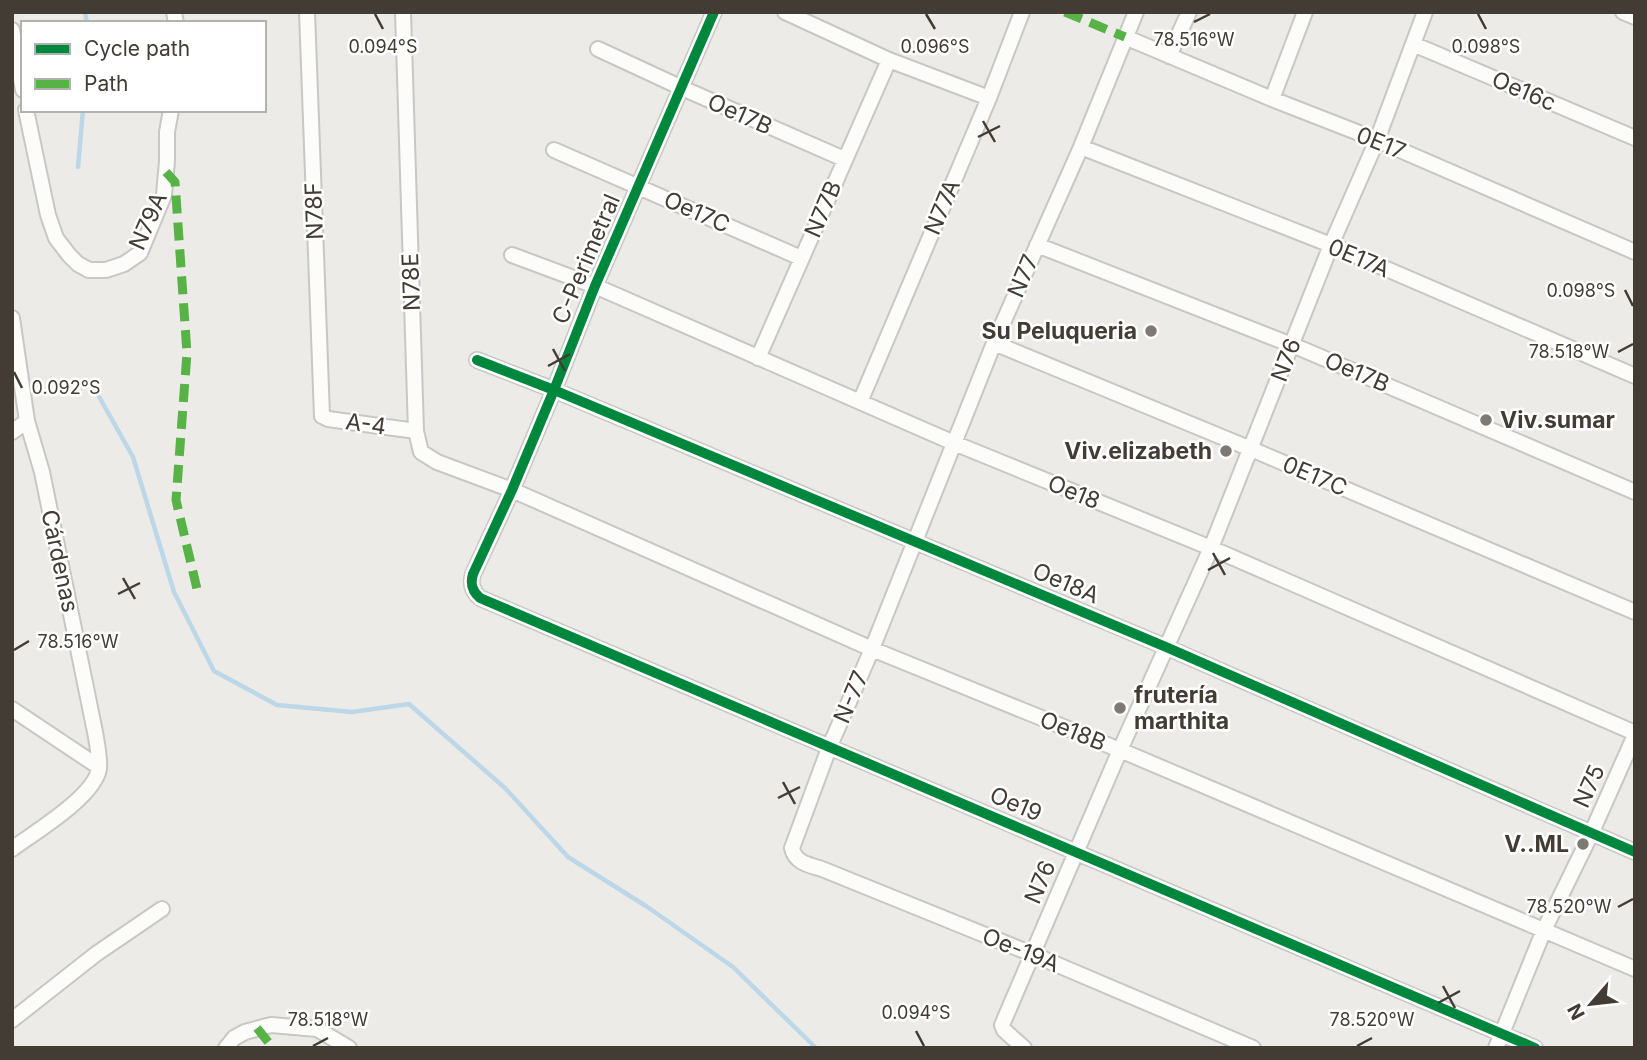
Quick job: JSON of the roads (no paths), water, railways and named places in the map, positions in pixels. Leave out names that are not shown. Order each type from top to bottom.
[{"type":"street","name":"N78F","points":[[307,12],[321,410]]},
{"type":"street","name":"N78E","points":[[403,12],[415,431],[421,452],[437,462],[512,490]]},
{"type":"street","name":"C-Perimetral","points":[[480,598],[472,588],[473,574],[512,490],[595,286],[715,12]]},
{"type":"street","points":[[785,12],[889,60],[989,98]]},
{"type":"street","name":"N77A","points":[[860,402],[989,98],[1022,12]]},
{"type":"street","name":"N77","points":[[914,542],[994,343],[1081,147],[1136,12]]},
{"type":"street","points":[[1169,56],[1189,12]]},
{"type":"street","points":[[1272,99],[1305,12]]},
{"type":"street","name":"N76","points":[[1024,1048],[1003,1028],[1007,1014],[1075,852],[1211,548],[1331,245],[1377,140],[1425,12]]},
{"type":"street","points":[[1623,12],[1635,17]]},
{"type":"street","points":[[12,30],[21,79]]},
{"type":"street","name":"0E17","points":[[1125,37],[1377,140],[1635,252]]},
{"type":"street","name":"Oe16c","points":[[1413,44],[1635,138]]},
{"type":"street","name":"Oe17B","points":[[597,49],[844,159]]},
{"type":"street","name":"N77B","points":[[758,358],[889,60]]},
{"type":"street","name":"N79A","points":[[26,112],[48,215],[56,237],[69,256],[89,271],[106,270],[124,264],[140,253],[164,195],[171,112]]},
{"type":"street","name":"0E17A","points":[[1081,147],[1331,245],[1635,376]]},
{"type":"street","name":"Oe17C","points":[[554,150],[802,258]]},
{"type":"street","name":"Oe17B","points":[[1037,245],[1292,345],[1635,492]]},
{"type":"street","name":"Oe18","points":[[512,255],[595,286],[954,443],[1211,548],[1635,734]]},
{"type":"street","name":"Cárdenas","points":[[12,318],[27,421],[42,472],[95,732],[99,767]]},
{"type":"street","name":"0E17C","points":[[994,343],[1635,611]]},
{"type":"street","name":"Oe18A","points":[[477,360],[1166,647],[1635,852]]},
{"type":"street","name":"A-4","points":[[321,410],[322,416],[328,419],[415,431]]},
{"type":"street","points":[[12,432],[27,421]]},
{"type":"street","name":"Oe18B","points":[[512,490],[872,649],[1120,750],[1635,969]]},
{"type":"street","name":"N-77","points":[[792,852],[829,748],[914,542]]},
{"type":"street","name":"Oe19","points":[[480,598],[1075,852],[1499,1041],[1535,1048]]},
{"type":"street","points":[[12,709],[99,767],[96,779],[85,794],[12,849]]},
{"type":"street","name":"N75","points":[[1499,1041],[1544,930],[1591,834],[1635,734]]},
{"type":"street","name":"Oe-19A","points":[[792,852],[802,863],[1032,954],[1253,1048]]},
{"type":"street","points":[[12,1020],[96,954],[162,909]]},
{"type":"street","points":[[230,1043],[245,1032],[271,1025],[317,1029],[349,1048]]},
{"type":"waterway","points":[[85,12],[87,21]]},
{"type":"waterway","points":[[78,167],[83,112]]},
{"type":"waterway","points":[[97,393],[133,457],[174,592],[214,671],[277,705],[352,712],[409,704],[505,788],[568,857],[646,906],[733,967],[816,1048]]},
{"type":"place","name":"Su Peluqueria","points":[[1151,331]]},
{"type":"place","name":"Viv.sumar","points":[[1486,420]]},
{"type":"place","name":"Viv.elizabeth","points":[[1226,451]]},
{"type":"place","name":"frutería marthita","points":[[1120,708]]},
{"type":"place","name":"V..ML","points":[[1583,844]]}]
